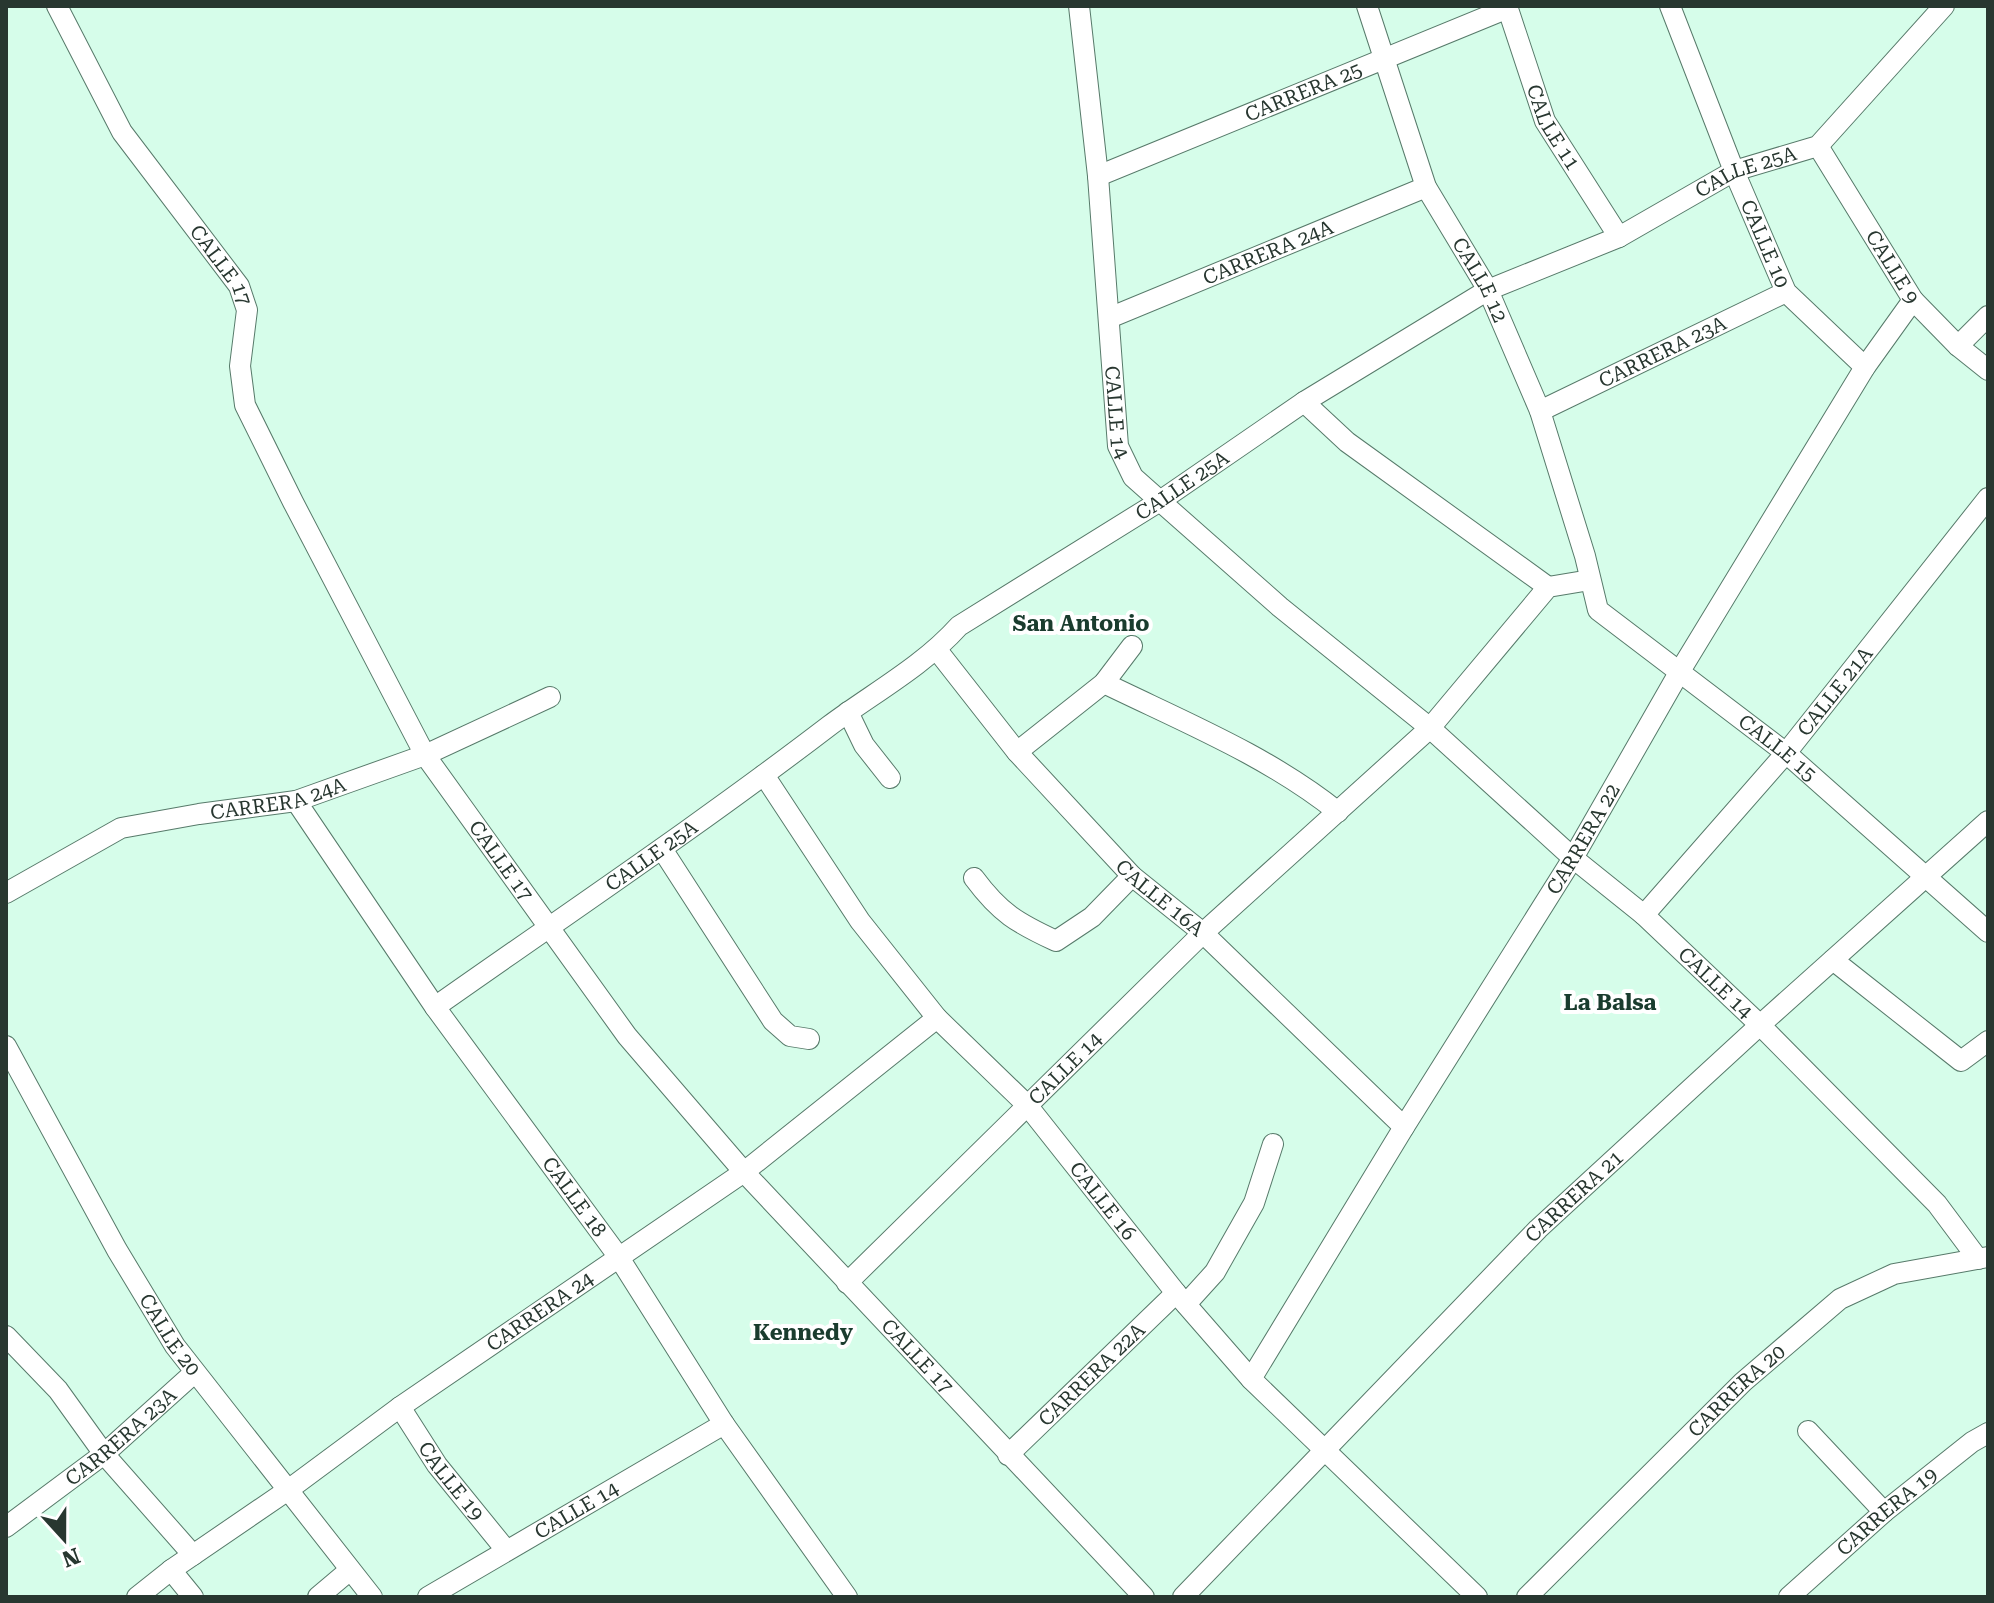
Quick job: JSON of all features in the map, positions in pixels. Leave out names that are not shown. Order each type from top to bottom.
[{"type":"street","name":"CALLE 17","points":[[57,6],[122,132],[239,286],[247,310],[240,366],[245,405],[425,755],[551,926],[627,1036],[744,1172],[1144,1597]]},
{"type":"street","name":"CALLE 14","points":[[1079,6],[1098,176],[1118,446],[1133,477],[1280,607],[1430,728],[1573,858],[1644,915],[1760,1025],[1937,1204],[1983,1258]]},
{"type":"street","name":"CALLE 12","points":[[1367,6],[1426,187],[1488,290],[1540,411],[1585,556]]},
{"type":"street","name":"CALLE 10","points":[[1670,6],[1734,171],[1786,292],[1865,367]]},
{"type":"street","name":"CALLE 25A","points":[[435,1007],[662,849],[937,650],[959,626],[1160,501],[1304,402],[1488,290],[1619,237],[1734,171],[1818,146],[1944,6]]},
{"type":"street","name":"CARRERA 25","points":[[1098,176],[1507,7]]},
{"type":"street","name":"CALLE 11","points":[[1507,7],[1545,121],[1619,237]]},
{"type":"street","name":"CALLE 9","points":[[1818,146],[1913,300],[1958,346],[1988,370]]},
{"type":"street","name":"CARRERA 24A","points":[[1109,318],[1426,187]]},
{"type":"street","name":"CARRERA 23A","points":[[1540,411],[1786,292]]},
{"type":"street","name":"CARRERA 22","points":[[1251,1379],[1573,858],[1680,671],[1865,367],[1913,300]]},
{"type":"street","points":[[1958,346],[1988,316]]},
{"type":"street","points":[[1304,402],[1347,442],[1548,587],[1590,580]]},
{"type":"street","name":"CALLE 21A","points":[[1644,915],[1786,753],[1988,498]]},
{"type":"street","name":"CALLE 15","points":[[1585,556],[1598,610],[1786,753],[1988,932]]},
{"type":"street","name":"CALLE 14","points":[[847,1283],[1203,933],[1430,728],[1548,587]]},
{"type":"street","points":[[1017,752],[1104,683],[1132,646]]},
{"type":"street","name":"CALLE 16A","points":[[937,650],[1017,752],[1132,876],[1203,933],[1404,1127]]},
{"type":"street","points":[[1104,683],[1272,765],[1306,786],[1338,812]]},
{"type":"street","name":"CARRERA 24A","points":[[6,893],[121,828],[296,801],[425,755],[550,697]]},
{"type":"street","points":[[848,712],[864,745],[890,778]]},
{"type":"street","name":"CALLE 16","points":[[764,775],[860,921],[937,1018],[1027,1105],[1181,1298],[1251,1379],[1477,1597]]},
{"type":"street","name":"CALLE 18","points":[[296,801],[435,1007],[618,1256],[724,1424],[847,1597]]},
{"type":"street","name":"CARRERA 21","points":[[1183,1597],[1538,1229],[1988,821]]},
{"type":"street","points":[[662,849],[773,1021],[790,1036],[809,1039]]},
{"type":"street","points":[[974,878],[992,903],[1011,918],[1056,941],[1092,917],[1132,876]]},
{"type":"street","points":[[1833,960],[1961,1061],[1988,1041]]},
{"type":"street","name":"CARRERA 24","points":[[137,1597],[400,1407],[744,1172],[937,1018]]},
{"type":"street","name":"CALLE 20","points":[[6,1046],[117,1250],[194,1373],[372,1597]]},
{"type":"street","name":"CARRERA 22A","points":[[1008,1455],[1181,1298],[1215,1272],[1254,1203],[1273,1144]]},
{"type":"street","name":"CARRERA 20","points":[[1527,1597],[1743,1382],[1840,1299],[1894,1274],[1983,1258]]},
{"type":"street","points":[[6,1336],[58,1390],[104,1454],[193,1555]]},
{"type":"street","name":"CARRERA 23A","points":[[6,1527],[104,1454],[194,1373]]},
{"type":"street","name":"CALLE 19","points":[[400,1407],[437,1465],[506,1550]]},
{"type":"street","name":"CALLE 14","points":[[428,1597],[724,1424]]},
{"type":"street","points":[[1808,1431],[1884,1512]]},
{"type":"street","name":"CARRERA 19","points":[[1789,1597],[1884,1512],[1972,1442],[1988,1433]]},
{"type":"street","points":[[171,1570],[193,1597]]},
{"type":"street","points":[[318,1597],[350,1570]]},
{"type":"district","name":"San Antonio","points":[[1081,623]]},
{"type":"district","name":"La Balsa","points":[[1610,1002]]},
{"type":"district","name":"Kennedy","points":[[803,1332]]}]
